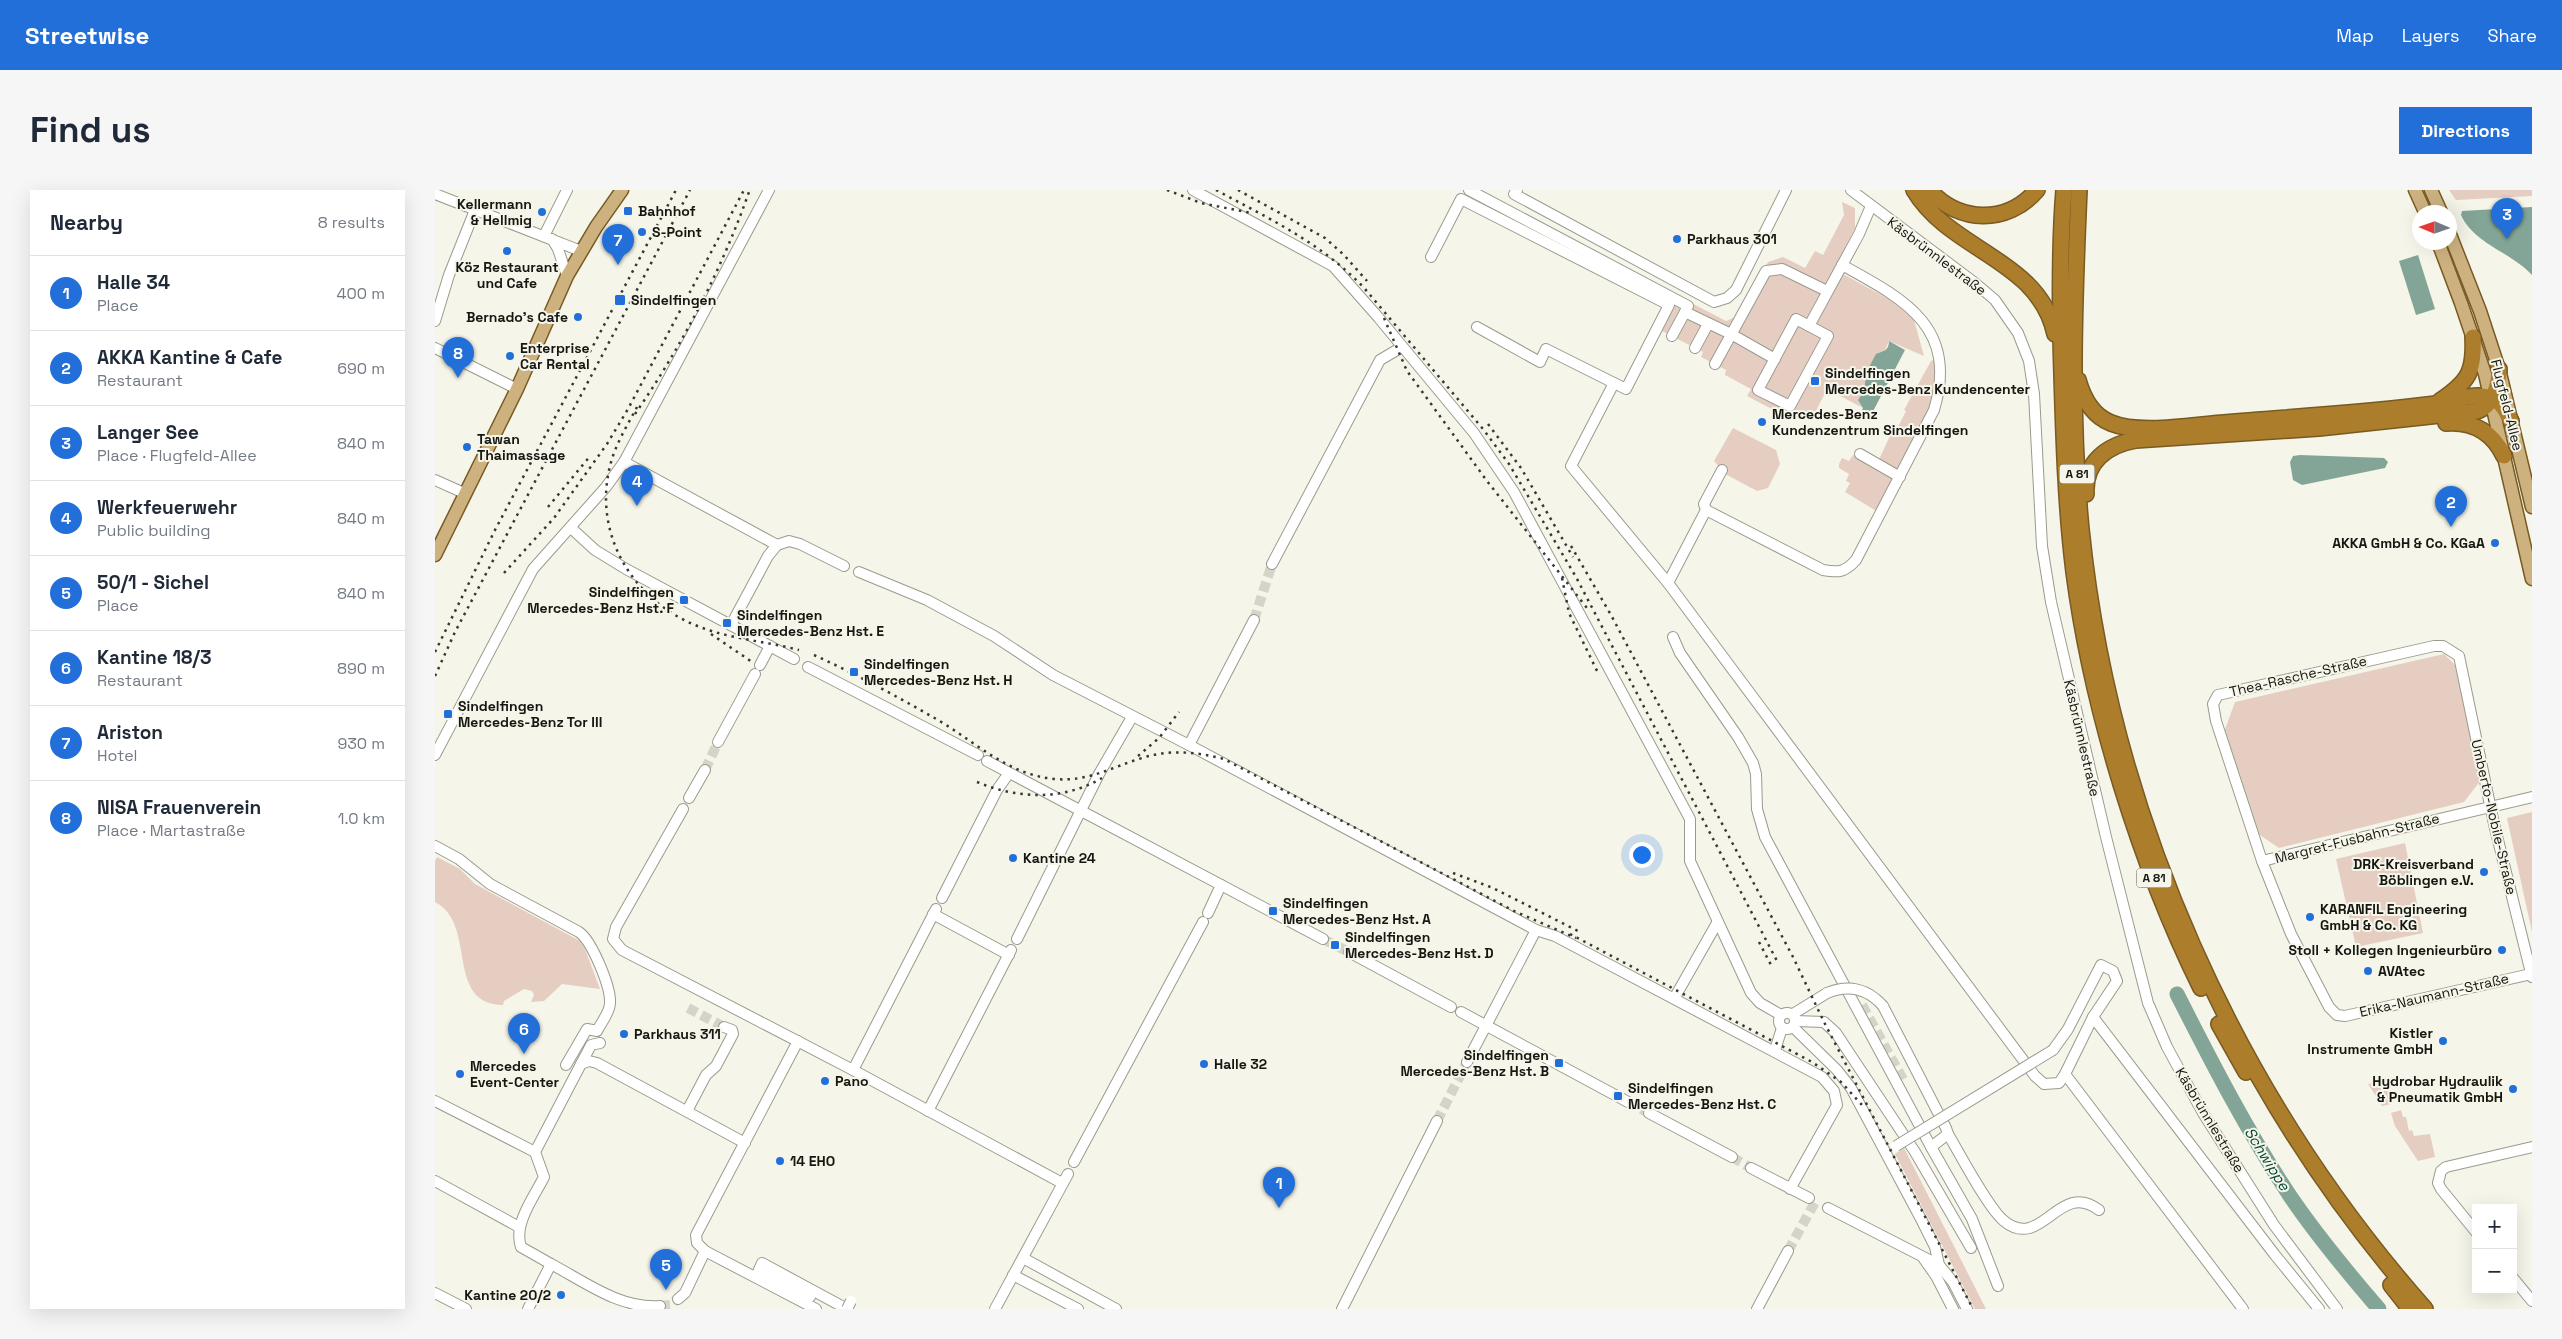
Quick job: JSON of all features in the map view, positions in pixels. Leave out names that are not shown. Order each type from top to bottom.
[{"type":"highway","points":[[1914,190],[1937,220],[1953,233],[2014,271],[2040,297],[2053,326],[2062,385]]},
{"type":"highway","points":[[1929,190],[1951,208],[1979,216],[2011,211],[2037,190]]},
{"type":"highway","name":"A 81","points":[[2064,190],[2060,306],[2069,522],[2081,612],[2101,709],[2120,776],[2165,909],[2213,1012],[2269,1114],[2338,1216],[2410,1309]]},
{"type":"highway","name":"A 81","points":[[2079,190],[2073,356],[2078,483],[2089,591],[2112,702],[2138,799],[2169,886],[2205,973],[2249,1060],[2300,1143],[2345,1209],[2425,1309]]},
{"type":"highway","points":[[2436,404],[2460,387],[2465,380],[2472,364],[2473,337]]},
{"type":"highway","points":[[2073,356],[2082,394],[2091,408],[2105,420],[2131,427],[2208,424],[2436,404],[2476,397],[2491,398],[2502,404],[2511,421]]},
{"type":"highway","points":[[2319,428],[2471,412],[2486,407],[2498,382],[2499,369]]},
{"type":"highway","points":[[2089,591],[2085,485],[2093,463],[2109,448],[2120,443],[2136,440],[2319,428],[2467,423],[2487,433],[2499,446],[2504,456]]},
{"type":"main road","points":[[435,555],[517,388],[567,276],[581,251],[622,190]]},
{"type":"main road","points":[[2415,190],[2422,205]]},
{"type":"main road","points":[[2431,190],[2438,205]]},
{"type":"main road","name":"Flugfeld-Allee","points":[[2441,250],[2473,337],[2491,398],[2532,579]]},
{"type":"main road","name":"Flugfeld-Allee","points":[[2456,250],[2480,311],[2499,369],[2532,507]]},
{"type":"street","points":[[548,237],[567,190]]},
{"type":"street","points":[[435,755],[533,569],[571,528],[624,462],[769,190]]},
{"type":"street","points":[[1193,190],[1333,266],[1474,433],[1514,492],[1690,819],[1690,862],[1751,993],[1760,1003],[1781,1015],[1788,1012],[1791,1023],[1837,1070],[1851,1088],[1935,1246],[1939,1265]]},
{"type":"street","points":[[1469,190],[1687,306],[1672,336]]},
{"type":"street","points":[[1517,190],[1514,194],[1582,226],[1645,259],[1690,284],[1713,302],[1727,298],[1736,290],[1786,190]]},
{"type":"street","name":"Käsbrünnlestraße","points":[[1851,190],[1975,282],[1995,300],[2018,333],[2029,361],[2035,394],[2042,546],[2051,602],[2104,827],[2148,1002],[2167,1047],[2203,1113],[2274,1225],[2337,1309]]},
{"type":"street","points":[[435,194],[581,251]]},
{"type":"street","points":[[1431,257],[1461,199],[1669,305],[1626,390],[1546,349],[1540,362],[1477,327]]},
{"type":"street","points":[[1809,326],[1871,206]]},
{"type":"street","points":[[435,321],[449,275],[475,210]]},
{"type":"street","points":[[548,237],[558,249],[567,276]]},
{"type":"street","points":[[1722,470],[1704,504],[1706,510],[1823,570],[1839,573],[1856,560],[1934,410],[1938,395],[1940,365],[1928,330],[1917,313],[1901,299],[1842,265]]},
{"type":"street","points":[[1715,364],[1763,273],[1771,268],[1782,269],[1827,291]]},
{"type":"street","points":[[1685,312],[1731,334],[1775,360]]},
{"type":"street","points":[[1796,319],[1809,326],[1828,336],[1790,406],[1759,390],[1796,319]]},
{"type":"street","points":[[1695,348],[1708,324]]},
{"type":"street","points":[[1272,564],[1380,360],[1402,347]]},
{"type":"street","points":[[435,348],[517,388]]},
{"type":"street","points":[[1614,383],[1571,466],[1668,583],[2035,1076],[2043,1084],[2059,1083],[2093,1017],[2117,981],[2113,971],[2101,965],[2068,1029],[2053,1050],[1896,1146],[1886,1152]]},
{"type":"street","points":[[1859,454],[1900,477]]},
{"type":"street","points":[[624,462],[777,545]]},
{"type":"street","points":[[435,480],[464,493]]},
{"type":"street","points":[[1668,583],[1706,510]]},
{"type":"street","points":[[571,528],[595,550],[794,659]]},
{"type":"street","points":[[731,625],[768,556],[777,545],[789,542],[800,544],[844,566]]},
{"type":"street","points":[[859,572],[927,600],[994,636],[1053,675],[1189,745],[1536,930],[1555,936],[1675,997],[1822,1076],[1834,1091],[1837,1105],[1790,1189]]},
{"type":"street","points":[[1189,745],[1255,620]]},
{"type":"street","points":[[1673,637],[1680,653],[1738,737],[1753,763],[1756,774],[1758,820],[1765,837],[1783,875],[1972,1219],[1999,1286]]},
{"type":"street","points":[[718,742],[770,646]]},
{"type":"street","name":"Thea-Rasche-Straße","points":[[2262,861],[2216,721],[2213,704],[2217,694],[2434,646],[2443,646],[2459,656]]},
{"type":"street","name":"Umberto-Nobile-Straße","points":[[2459,656],[2491,807],[2532,975]]},
{"type":"street","points":[[808,667],[978,755]]},
{"type":"street","points":[[1017,938],[1082,812],[1099,774],[1132,717]]},
{"type":"street","points":[[987,761],[1323,939]]},
{"type":"street","points":[[689,798],[705,770]]},
{"type":"street","points":[[941,898],[997,790],[1009,773]]},
{"type":"street","name":"Margret-Fusbahn-Straße","points":[[2337,1014],[2329,1007],[2291,934],[2262,861],[2532,797]]},
{"type":"street","points":[[683,809],[616,927],[613,940],[621,950],[853,1070],[1063,1183]]},
{"type":"street","points":[[435,846],[459,859],[490,884],[579,932],[589,942],[609,992],[610,1005],[597,1031],[587,1029],[566,1065]]},
{"type":"street","points":[[1074,1162],[1221,885]]},
{"type":"street","points":[[853,1070],[934,912],[1010,952],[928,1111]]},
{"type":"street","points":[[1675,997],[1683,987],[1717,923]]},
{"type":"street","points":[[1467,1062],[1484,1026],[1536,930]]},
{"type":"street","points":[[1349,952],[1451,1007]]},
{"type":"street","name":"Erika-Naumann-Straße","points":[[2337,1014],[2345,1016],[2532,975]]},
{"type":"street","points":[[1775,1050],[1791,1023],[1827,993],[1835,990],[1860,989],[1873,995],[1883,1006],[1948,1134],[1994,1210],[2004,1221],[2019,1228],[2032,1228],[2071,1202],[2090,1203],[2099,1210]]},
{"type":"street","points":[[1461,1012],[1628,1102]]},
{"type":"street","points":[[2093,1017],[2275,1255],[2319,1309]]},
{"type":"street","points":[[1791,1023],[1824,1022],[1836,1033],[1915,1152],[1971,1248]]},
{"type":"street","points":[[687,1111],[706,1075],[716,1066],[733,1034],[732,1030],[724,1027]]},
{"type":"street","points":[[798,1042],[696,1235],[697,1243],[705,1250],[848,1306]]},
{"type":"street","points":[[535,1152],[591,1046],[600,1043]]},
{"type":"street","points":[[581,1064],[589,1061],[597,1063],[745,1143]]},
{"type":"street","points":[[2065,1074],[2243,1309]]},
{"type":"street","points":[[1905,1083],[1915,1107],[1917,1119]]},
{"type":"street","points":[[435,1101],[535,1152],[544,1177],[519,1227],[518,1238],[521,1247],[606,1295],[637,1306],[660,1306]]},
{"type":"street","points":[[1649,1113],[1732,1157]]},
{"type":"street","points":[[1342,1309],[1437,1121]]},
{"type":"street","points":[[1931,1147],[1948,1134]]},
{"type":"street","points":[[2472,1227],[2441,1189],[2438,1183],[2441,1171],[2446,1167],[2532,1147]]},
{"type":"street","points":[[1751,1168],[1809,1198]]},
{"type":"street","points":[[995,1309],[1068,1174]]},
{"type":"street","points":[[435,1181],[519,1227]]},
{"type":"street","points":[[1828,1208],[1939,1265],[1948,1274],[1967,1309]]},
{"type":"street","points":[[678,1299],[685,1293],[705,1250]]},
{"type":"street","points":[[1757,1309],[1788,1251]]},
{"type":"street","points":[[1023,1258],[1116,1309]]},
{"type":"street","points":[[1923,1258],[1936,1276],[1953,1309]]},
{"type":"street","points":[[528,1309],[551,1264]]},
{"type":"street","points":[[759,1270],[833,1309]]},
{"type":"street","points":[[759,1270],[816,1309]]},
{"type":"street","points":[[1013,1275],[1077,1309]]},
{"type":"street","points":[[2517,1283],[2532,1301]]},
{"type":"street","points":[[435,1293],[455,1306],[466,1309]]},
{"type":"shaded area","points":[[2449,190],[2532,190],[2532,196],[2456,200]]},
{"type":"shaded area","points":[[1842,202],[1855,208],[1855,228],[1834,269],[1894,302],[1914,320],[1924,356],[1889,341],[1884,352],[1880,352],[1872,363],[1858,400],[1863,408],[1827,389],[1815,413],[1791,419],[1747,396],[1751,389],[1725,375],[1726,370],[1701,357],[1703,352],[1662,331],[1680,297],[1726,321],[1738,316],[1768,262],[1783,257],[1805,268],[1815,251],[1823,255],[1844,215]]},
{"type":"shaded area","points":[[2532,207],[2532,275],[2514,260],[2484,241],[2467,225],[2461,215],[2462,211]]},
{"type":"shaded area","points":[[2418,255],[2435,309],[2416,315],[2399,261]]},
{"type":"shaded area","points":[[1889,341],[1905,350],[1869,419],[1860,414],[1863,408],[1858,400],[1863,392],[1868,369],[1876,354],[1887,349]]},
{"type":"shaded area","points":[[1935,359],[1936,381],[1933,403],[1878,512],[1845,492],[1850,483],[1846,481],[1849,474],[1839,468],[1839,464],[1842,458],[1849,461],[1853,455],[1876,466],[1895,425],[1898,427],[1906,411],[1904,410],[1931,361]]},
{"type":"shaded area","points":[[1733,428],[1776,450],[1780,464],[1768,488],[1757,491],[1727,475],[1714,461]]},
{"type":"shaded area","points":[[2293,456],[2384,458],[2388,462],[2385,468],[2302,485],[2293,480],[2290,462]]},
{"type":"shaded area","points":[[2444,654],[2455,665],[2481,780],[2464,802],[2279,848],[2257,833],[2224,732],[2235,702]]},
{"type":"shaded area","points":[[2532,812],[2532,932],[2507,818]]},
{"type":"shaded area","points":[[2405,843],[2423,933],[2356,947],[2336,859]]},
{"type":"shaded area","points":[[437,857],[460,869],[475,884],[580,941],[585,949],[600,989],[562,984],[544,1001],[531,1002],[534,995],[532,991],[524,989],[504,1001],[503,1005],[485,1001],[474,992],[467,978],[460,944],[448,913],[435,902],[435,861]]},
{"type":"shaded area","points":[[2379,1082],[2381,1090],[2388,1088],[2391,1104],[2382,1106],[2368,1084]]},
{"type":"shaded area","points":[[2401,1110],[2403,1117],[2406,1117],[2409,1131],[2412,1130],[2414,1136],[2430,1134],[2435,1157],[2418,1161],[2395,1126],[2391,1113]]},
{"type":"shaded area","points":[[1904,1148],[1986,1309],[1975,1309],[1895,1154]]},
{"type":"waterway","name":"Schwippe","points":[[2177,994],[2230,1096],[2290,1196],[2344,1268],[2379,1309]]},
{"type":"tunnel","points":[[1254,620],[1272,564]]},
{"type":"tunnel","points":[[705,770],[718,742]]},
{"type":"tunnel","points":[[1323,939],[1349,952]]},
{"type":"tunnel","points":[[1862,1005],[1905,1083]]},
{"type":"tunnel","points":[[688,1008],[724,1027]]},
{"type":"tunnel","points":[[1437,1121],[1467,1062]]},
{"type":"tunnel","points":[[1628,1102],[1649,1113]]},
{"type":"tunnel","points":[[1732,1157],[1751,1168]]},
{"type":"tunnel","points":[[1788,1251],[1815,1202]]},
{"type":"tunnel","points":[[660,1306],[670,1305],[678,1299]]},
{"type":"railway","points":[[435,652],[495,530],[676,190]]},
{"type":"railway","points":[[435,676],[455,632],[690,190]]},
{"type":"railway","points":[[504,573],[554,518],[607,444],[628,409],[744,190]]},
{"type":"railway","points":[[1167,190],[1201,203],[1251,213]]},
{"type":"railway","points":[[1216,190],[1295,234],[1349,273],[1365,289],[1483,429],[1509,464],[1576,577],[1777,961]]},
{"type":"railway","points":[[1238,190],[1325,238],[1344,255],[1367,281]]},
{"type":"railway","points":[[635,414],[685,334],[726,250],[749,192]]},
{"type":"railway","points":[[1384,318],[1407,371],[1487,481],[1587,608]]},
{"type":"railway","points":[[637,407],[615,451],[610,466],[606,491],[607,516],[613,539],[623,561],[636,581],[653,599],[695,625],[733,637],[799,650]]},
{"type":"railway","points":[[1488,424],[1521,468],[1573,557]]},
{"type":"railway","points":[[548,507],[591,455]]},
{"type":"railway","points":[[1571,546],[1611,615],[1793,957],[1824,1022],[1973,1309]]},
{"type":"railway","points":[[1562,578],[1569,613],[1599,675]]},
{"type":"railway","points":[[711,634],[752,662]]},
{"type":"railway","points":[[814,655],[923,711],[993,757],[1022,771],[1038,776],[1055,779],[1089,776],[1163,753],[1194,753],[1224,759],[1514,911],[1576,938]]},
{"type":"railway","points":[[1138,756],[1159,738],[1179,712]]},
{"type":"railway","points":[[977,782],[1008,792],[1040,795],[1072,791],[1102,778]]},
{"type":"railway","points":[[1453,873],[1493,888],[1580,932]]},
{"type":"railway","points":[[1570,934],[1812,1062],[1841,1082],[1862,1105]]},
{"type":"railway","points":[[1759,942],[1771,965]]},
{"type":"place","name":"Bahnhof","points":[[628,211]]},
{"type":"place","name":"Kellermann & Hellmig","points":[[542,212]]},
{"type":"place","name":"S-Point","points":[[642,232]]},
{"type":"place","name":"Parkhaus 301","points":[[1677,239]]},
{"type":"place","name":"Langer See","points":[[2507,239]]},
{"type":"place","name":"Köz Restaurant und Cafe","points":[[507,251]]},
{"type":"place","name":"Ariston","points":[[618,265]]},
{"type":"place","name":"Sindelfingen","points":[[620,300]]},
{"type":"place","name":"Bernado's Cafe","points":[[578,317]]},
{"type":"place","name":"Enterprise Car Rental","points":[[510,356]]},
{"type":"place","name":"NISA Frauenverein","points":[[458,378]]},
{"type":"place","name":"Sindelfingen Mercedes-Benz Kundencenter","points":[[1815,381]]},
{"type":"place","name":"Mercedes-Benz Kundenzentrum Sindelfingen","points":[[1762,422]]},
{"type":"place","name":"Tawan Thaimassage","points":[[467,447]]},
{"type":"place","name":"Werkfeuerwehr","points":[[637,506]]},
{"type":"place","name":"AKKA Kantine & Cafe","points":[[2451,527]]},
{"type":"place","name":"AKKA GmbH & Co. KGaA","points":[[2495,543]]},
{"type":"place","name":"Sindelfingen Mercedes-Benz Hst. F","points":[[684,600]]},
{"type":"place","name":"Sindelfingen Mercedes-Benz Hst. E","points":[[727,623]]},
{"type":"place","name":"Sindelfingen Mercedes-Benz Hst. H","points":[[854,672]]},
{"type":"place","name":"Sindelfingen Mercedes-Benz Tor III","points":[[448,714]]},
{"type":"place","name":"Kantine 24","points":[[1013,858]]},
{"type":"place","name":"DRK-Kreisverband Böblingen e.V.","points":[[2484,872]]},
{"type":"place","name":"Sindelfingen Mercedes-Benz Hst. A","points":[[1273,911]]},
{"type":"place","name":"KARANFIL Engineering GmbH & Co. KG","points":[[2310,917]]},
{"type":"place","name":"Sindelfingen Mercedes-Benz Hst. D","points":[[1335,945]]},
{"type":"place","name":"Stoll + Kollegen Ingenieurbüro","points":[[2502,950]]},
{"type":"place","name":"AVAtec","points":[[2368,971]]},
{"type":"place","name":"Parkhaus 311","points":[[624,1034]]},
{"type":"place","name":"Kistler Instrumente GmbH","points":[[2443,1041]]},
{"type":"place","name":"Kantine 18/3","points":[[524,1054]]},
{"type":"place","name":"Sindelfingen Mercedes-Benz Hst. B","points":[[1559,1063]]},
{"type":"place","name":"Halle 32","points":[[1204,1064]]},
{"type":"place","name":"Mercedes Event-Center","points":[[460,1074]]},
{"type":"place","name":"Pano","points":[[825,1081]]},
{"type":"place","name":"Hydrobar Hydraulik & Pneumatik GmbH","points":[[2513,1089]]},
{"type":"place","name":"Sindelfingen Mercedes-Benz Hst. C","points":[[1618,1096]]},
{"type":"place","name":"14 EHO","points":[[780,1161]]},
{"type":"place","name":"Halle 34","points":[[1279,1208]]},
{"type":"place","name":"50/1 - Sichel","points":[[666,1290]]},
{"type":"place","name":"Kantine 20/2","points":[[561,1295]]}]
